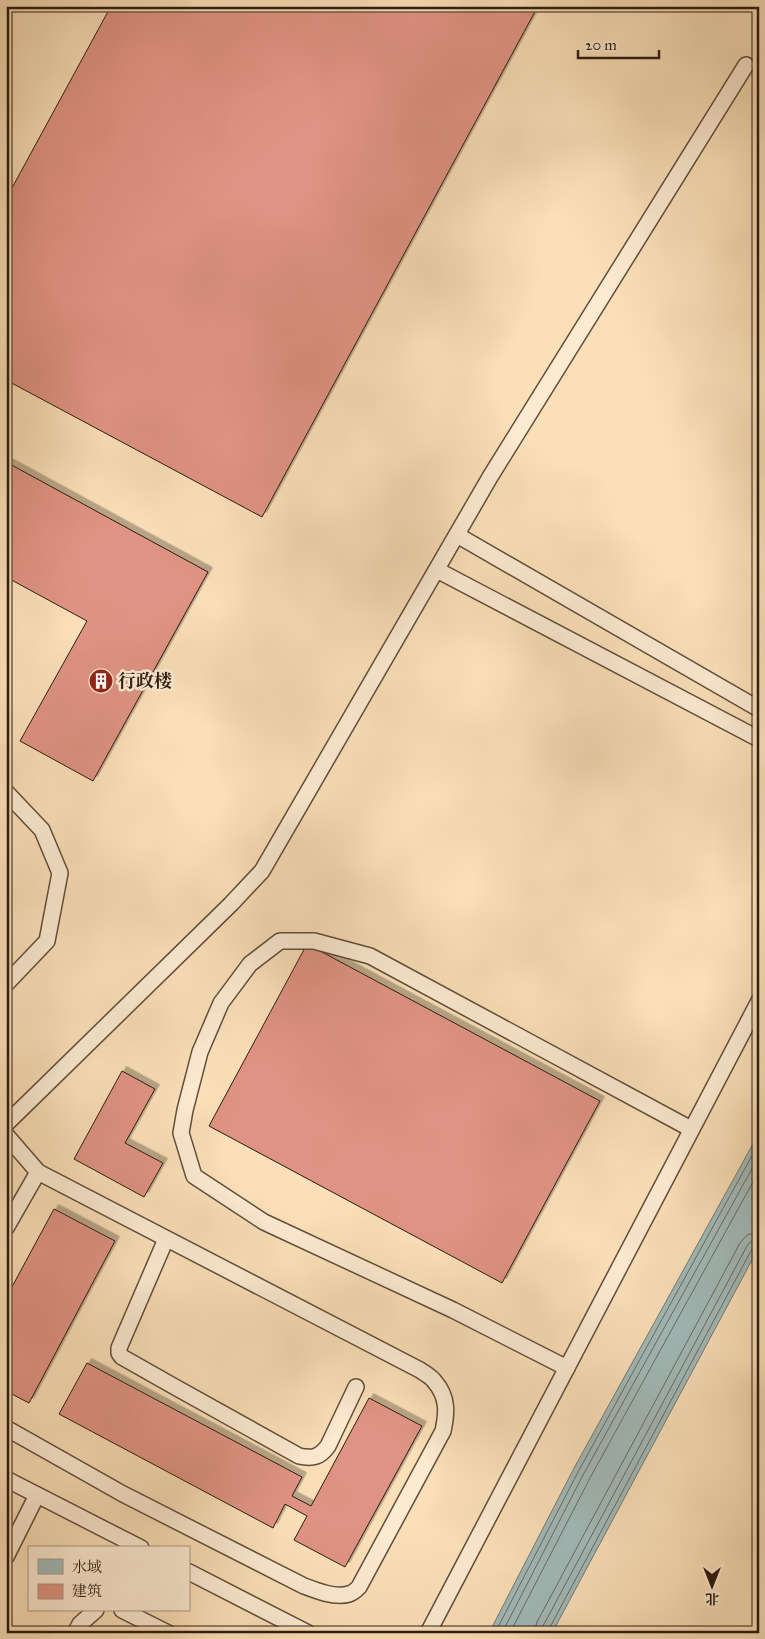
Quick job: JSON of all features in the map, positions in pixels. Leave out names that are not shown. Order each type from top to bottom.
[{"type":"lane","points":[[6,1124],[231,904],[262,871],[490,478],[746,65]]},
{"type":"lane","points":[[457,535],[759,709]]},
{"type":"lane","points":[[437,570],[759,739]]},
{"type":"lane","points":[[6,792],[42,830],[60,873],[47,941],[6,984]]},
{"type":"lane","points":[[567,1368],[452,1310],[264,1222],[194,1176],[181,1133],[200,1052],[221,1003],[250,964],[280,941],[314,941],[370,956],[691,1130]]},
{"type":"lane","points":[[428,1633],[759,1001]]},
{"type":"lane","points":[[6,1136],[38,1172],[420,1370],[435,1382],[444,1400],[447,1414],[443,1431],[360,1586],[350,1594],[323,1592],[304,1586],[124,1494],[6,1428]]},
{"type":"lane","points":[[6,1228],[38,1172]]},
{"type":"lane","points":[[166,1239],[119,1348],[119,1353],[122,1357],[300,1456],[309,1458],[323,1453],[328,1446],[356,1388]]},
{"type":"lane","points":[[6,1479],[137,1546]]},
{"type":"lane","points":[[6,1558],[37,1495]]},
{"type":"lane","points":[[190,1573],[308,1633]]},
{"type":"lane","points":[[75,1633],[80,1624],[94,1612]]},
{"type":"lane","points":[[126,1612],[168,1633]]},
{"type":"water","points":[[759,1133],[759,1247],[552,1633],[489,1633],[573,1470]]},
{"type":"building","points":[[111,6],[538,6],[262,517],[6,380],[6,199]]},
{"type":"building","name":"行政楼","points":[[6,462],[208,572],[93,781],[20,741],[87,621],[6,577]]},
{"type":"building","points":[[307,944],[600,1101],[502,1283],[209,1126]]},
{"type":"building","points":[[122,1071],[155,1089],[125,1143],[163,1163],[144,1197],[74,1159]]},
{"type":"building","points":[[54,1209],[115,1241],[29,1403],[6,1391],[6,1298]]},
{"type":"building","points":[[87,1363],[302,1477],[292,1496],[311,1506],[369,1398],[422,1426],[345,1567],[294,1540],[307,1516],[285,1504],[273,1528],[59,1414]]},
{"type":"place","name":"行政楼","points":[[101,681]]}]
